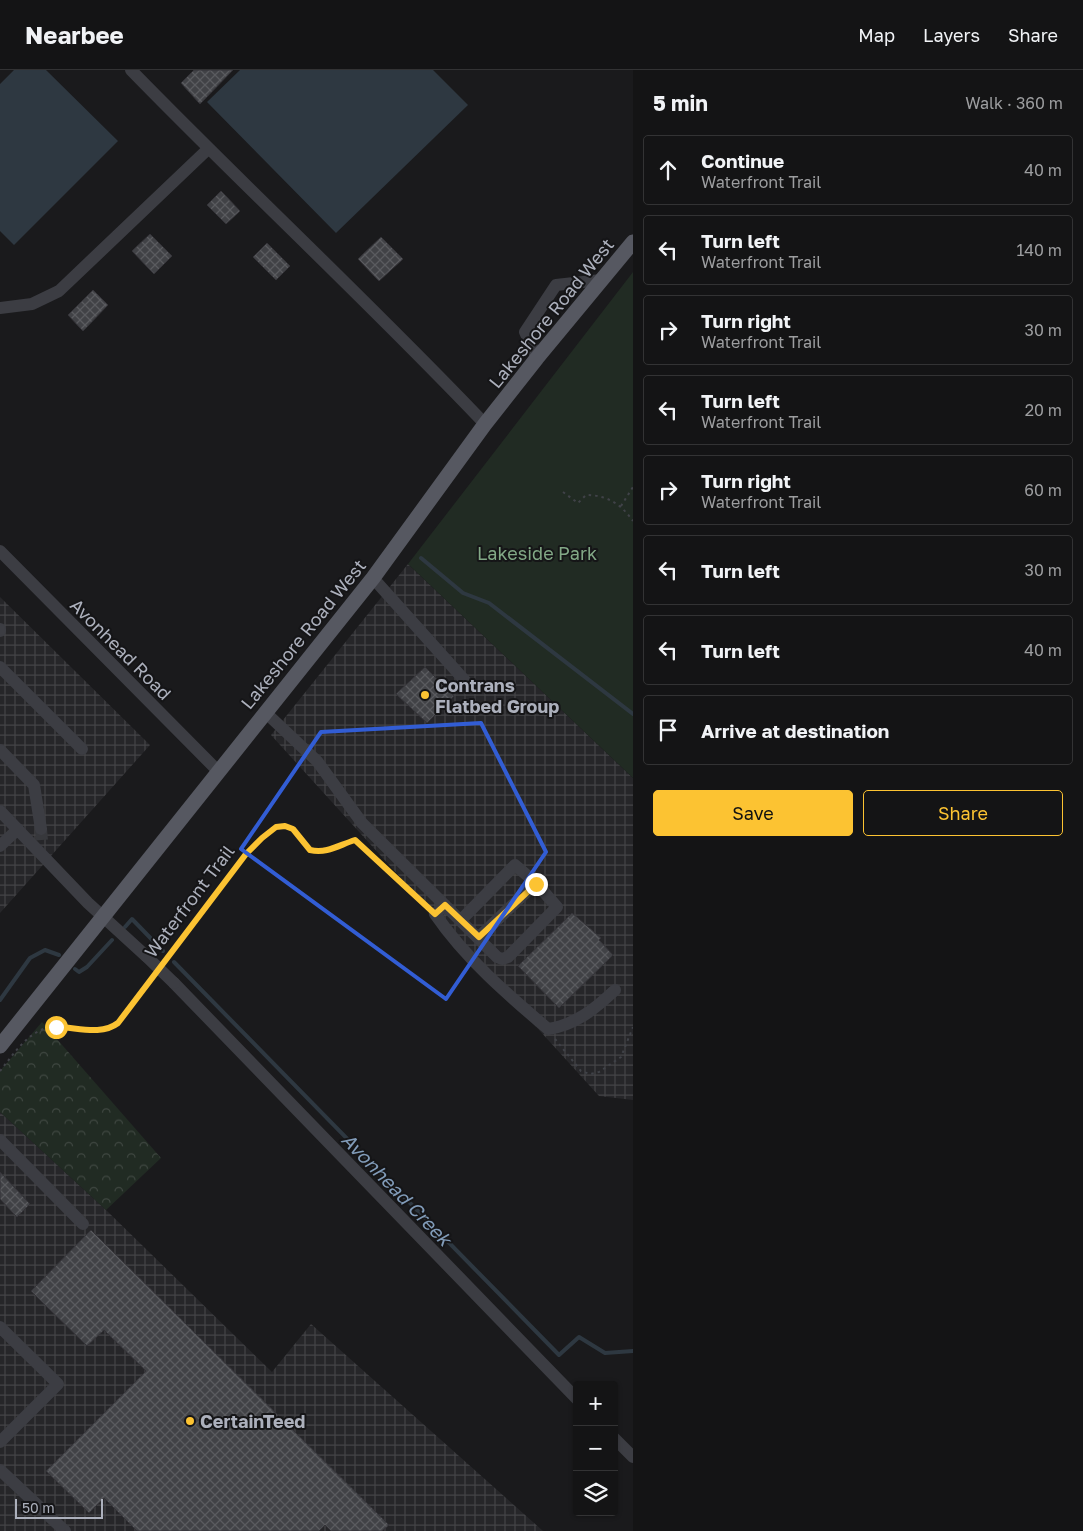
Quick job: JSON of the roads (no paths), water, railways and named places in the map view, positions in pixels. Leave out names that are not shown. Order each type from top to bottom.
[{"type":"main road","name":"Lakeshore Road West","points":[[0,1046],[373,578],[485,424],[633,242]]},
{"type":"street","points":[[132,70],[208,149],[485,424]]},
{"type":"street","points":[[0,308],[32,304],[59,291],[208,149]]},
{"type":"street","points":[[537,358],[525,332],[556,285],[601,280]]},
{"type":"street","name":"Avonhead Road","points":[[0,551],[218,771]]},
{"type":"street","points":[[373,578],[467,683]]},
{"type":"street","points":[[0,667],[82,749]]},
{"type":"street","points":[[265,712],[317,761],[362,823],[445,905],[479,937],[497,957],[502,959],[508,957],[557,907],[515,865],[461,920]]},
{"type":"street","points":[[0,750],[34,785],[45,858]]},
{"type":"street","points":[[0,811],[88,902],[104,915],[174,984],[573,1395]]},
{"type":"street","points":[[0,846],[18,830]]},
{"type":"street","points":[[479,937],[536,884]]},
{"type":"street","points":[[445,905],[435,914],[450,936],[494,982],[548,1029],[564,1026],[579,1019],[615,990]]},
{"type":"street","points":[[0,1140],[83,1224]]},
{"type":"street","points":[[0,1327],[58,1384],[0,1442]]},
{"type":"street","points":[[618,1442],[633,1457]]},
{"type":"street","points":[[0,1470],[64,1531]]},
{"type":"waterway","points":[[421,558],[463,593],[489,603],[633,714]]},
{"type":"waterway","name":"Avonhead Creek","points":[[125,927],[132,919],[163,951]]},
{"type":"waterway","name":"Avonhead Creek","points":[[75,969],[79,972],[87,967],[112,940]]},
{"type":"waterway","name":"Avonhead Creek","points":[[0,1000],[30,958],[45,950],[59,955]]},
{"type":"waterway","name":"Avonhead Creek","points":[[174,962],[559,1355],[579,1337],[605,1353],[633,1351]]},
{"type":"tunnel","points":[[41,829],[42,840]]},
{"type":"place","name":"Contrans Flatbed Group","points":[[425,695]]},
{"type":"place","name":"CertainTeed","points":[[190,1421]]},
{"type":"park label","name":"Lakeside Park","points":[[537,553]]}]
